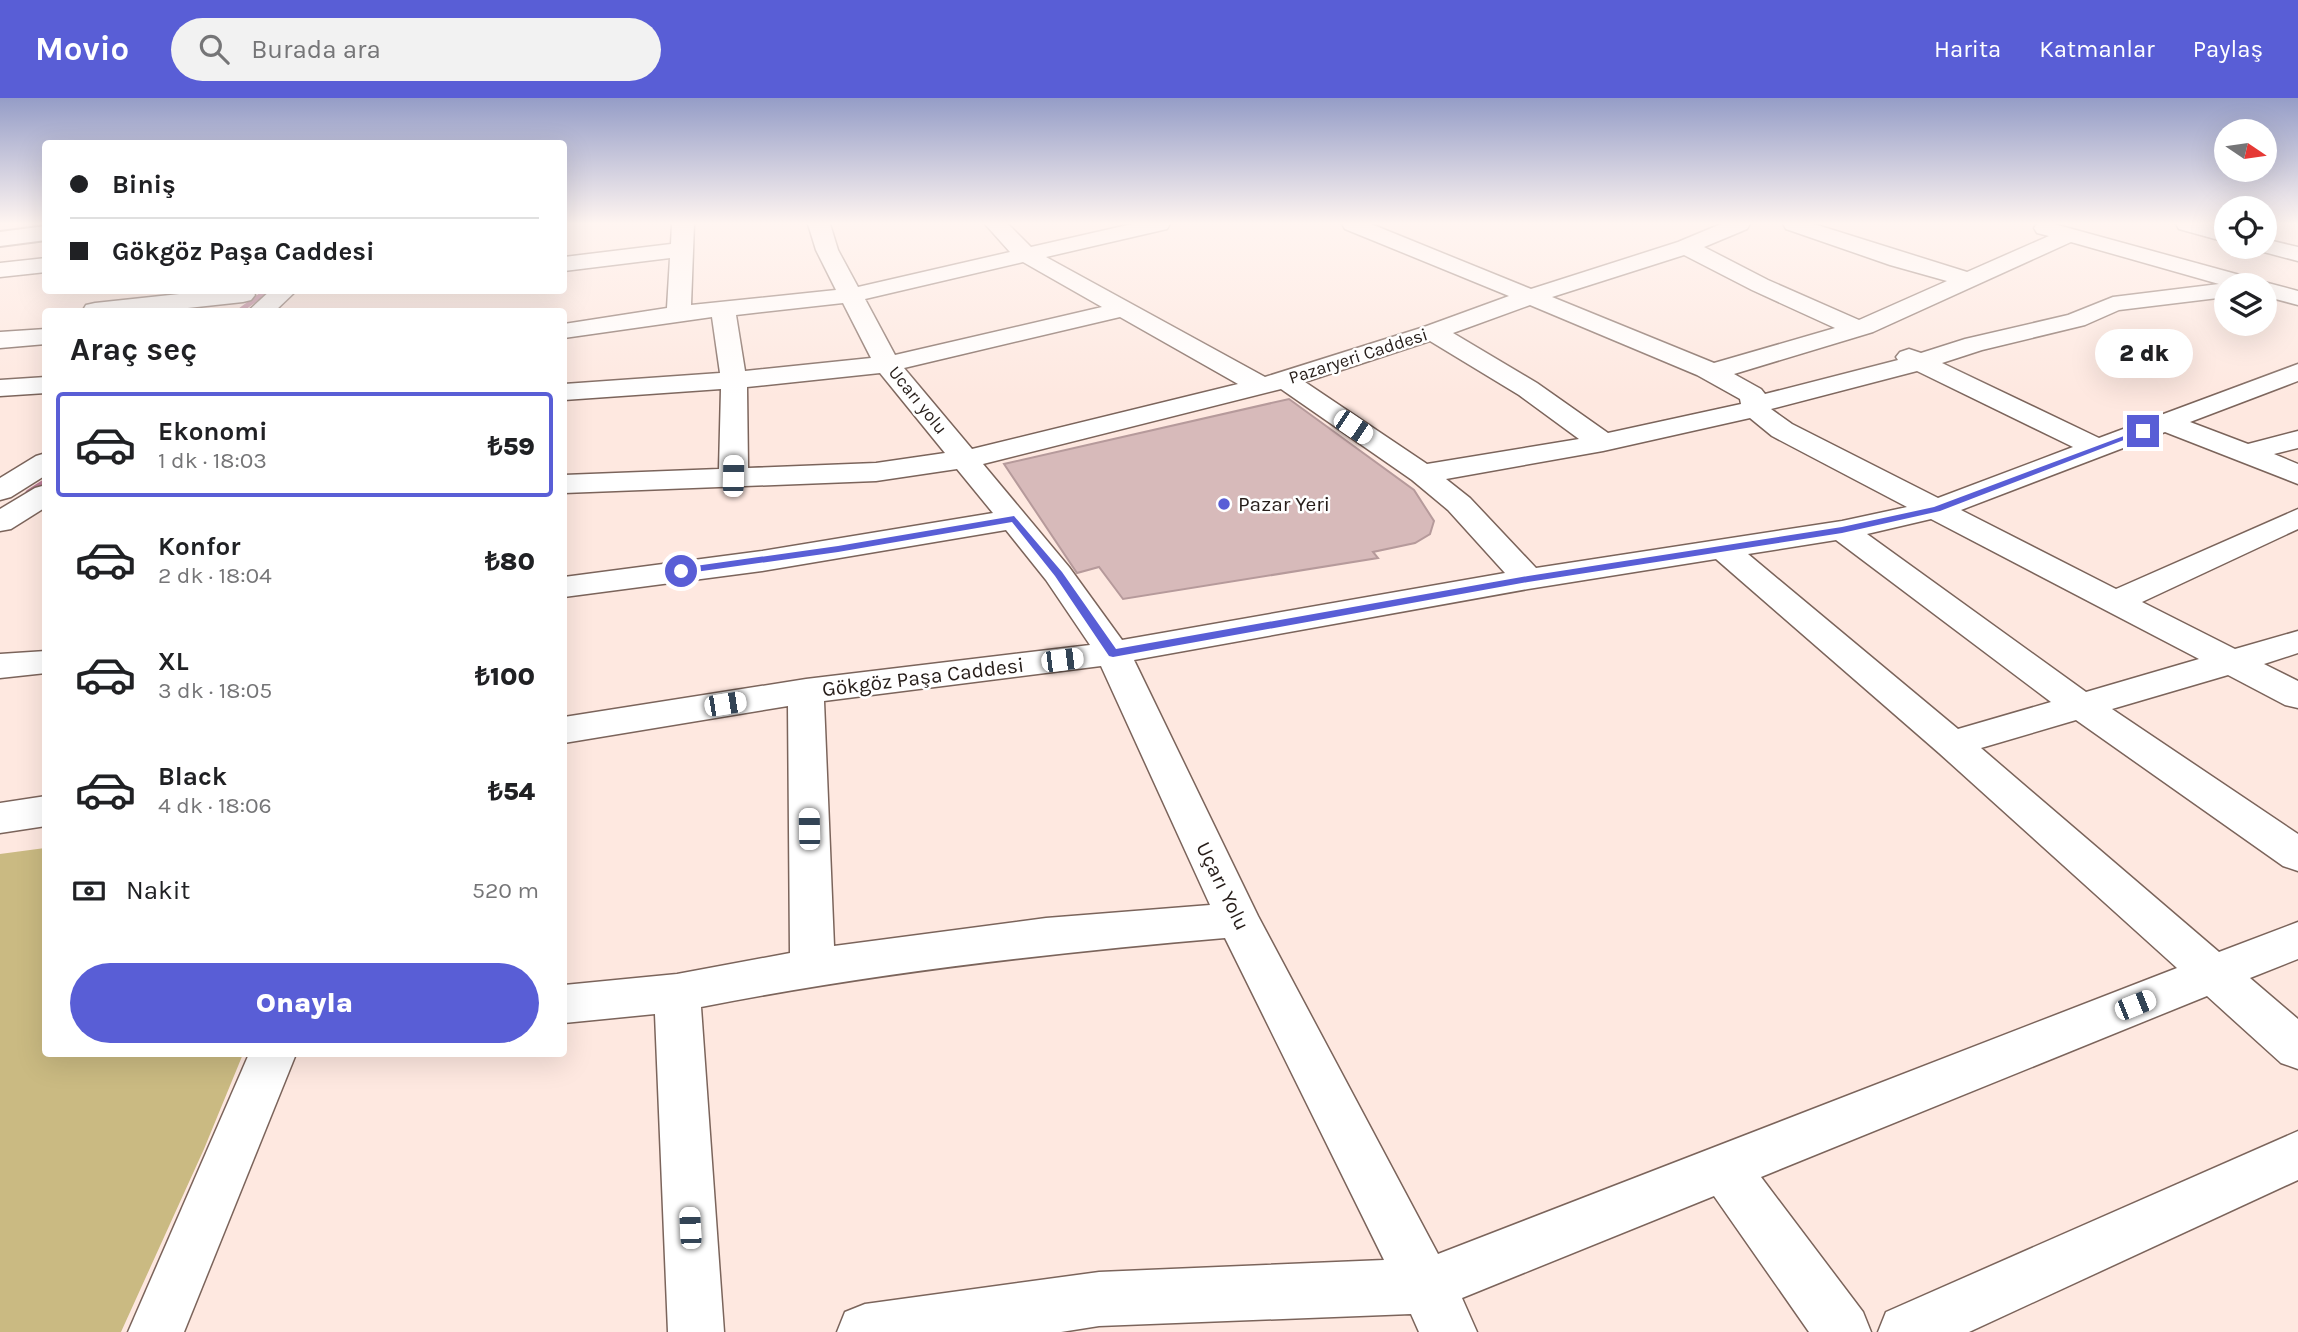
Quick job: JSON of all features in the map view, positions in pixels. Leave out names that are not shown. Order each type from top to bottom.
[{"type":"street","points":[[679,314],[680,282]]},
{"type":"street","name":"Ucarı yolu","points":[[845,282],[887,364],[967,459]]},
{"type":"street","points":[[567,331],[679,314],[852,295],[910,282]]},
{"type":"street","points":[[1074,282],[1274,383],[1422,474],[1459,504],[1528,579]]},
{"type":"street","points":[[1496,282],[1712,372],[1752,396],[1763,419],[1797,439],[2298,696]]},
{"type":"street","name":"Pazaryeri Caddesi","points":[[567,484],[876,471],[967,459],[1274,383],[1577,282]]},
{"type":"street","points":[[1753,282],[2097,448]]},
{"type":"street","points":[[1712,372],[1852,331],[1965,282]]},
{"type":"street","points":[[1422,474],[1603,443],[1755,407],[1921,362],[1974,344],[2076,320],[2113,304],[2214,289]]},
{"type":"street","points":[[2277,292],[2298,298]]},
{"type":"street","points":[[97,308],[113,294]]},
{"type":"street","points":[[229,308],[270,294]]},
{"type":"street","points":[[133,308],[250,299]]},
{"type":"street","points":[[567,392],[650,384],[734,382],[887,364],[1124,309]]},
{"type":"street","points":[[723,310],[734,382],[733,476]]},
{"type":"street","points":[[1433,332],[1528,389],[1603,443]]},
{"type":"street","points":[[0,340],[42,336]]},
{"type":"street","name":"Gökgöz Paşa Caddesi","points":[[567,730],[806,691],[1113,653],[1528,579],[1842,530],[1937,509],[2296,376]]},
{"type":"street","points":[[0,387],[42,385]]},
{"type":"street","points":[[2166,423],[2298,475]]},
{"type":"street","points":[[2246,453],[2298,439]]},
{"type":"street","name":"Uçarı Yolu","points":[[967,459],[1058,574],[1113,653],[1238,920],[1437,1309]]},
{"type":"street","points":[[0,522],[42,467]]},
{"type":"street","points":[[2116,601],[2298,518]]},
{"type":"street","points":[[567,587],[762,561],[1014,519]]},
{"type":"street","points":[[1842,530],[2081,706],[2298,855]]},
{"type":"street","points":[[1724,550],[1952,744],[2298,1048]]},
{"type":"street","points":[[1952,744],[2298,642]]},
{"type":"street","points":[[0,666],[42,662]]},
{"type":"street","points":[[806,691],[812,967]]},
{"type":"street","points":[[0,818],[42,812]]},
{"type":"street","points":[[567,1004],[677,993],[812,967],[1046,936],[1238,920]]},
{"type":"street","points":[[865,1332],[1099,1299],[1437,1309],[1724,1168],[2298,940]]},
{"type":"street","points":[[677,993],[695,1332]]},
{"type":"street","points":[[156,1332],[271,1057]]},
{"type":"street","points":[[1906,1332],[2298,1155]]},
{"type":"street","points":[[1724,1168],[1843,1332]]},
{"type":"shaded area","points":[[42,848],[42,1057],[242,1057],[204,1149],[121,1332],[0,1332],[0,854]]},
{"type":"building","name":"Pazar Yeri","points":[[1289,399],[1414,490],[1434,521],[1430,534],[1415,543],[1373,552],[1378,558],[1123,599],[1099,567],[1077,573],[1004,464]]},
{"type":"waterway","points":[[243,308],[263,294]]},
{"type":"waterway","points":[[29,493],[42,485]]},
{"type":"place","name":"Pazar Yeri","points":[[1224,504]]},
{"type":"route","points":[[681,571],[762,561],[1014,519],[1058,574],[1113,653],[1528,579],[1842,530],[1937,509],[2143,431]]}]
